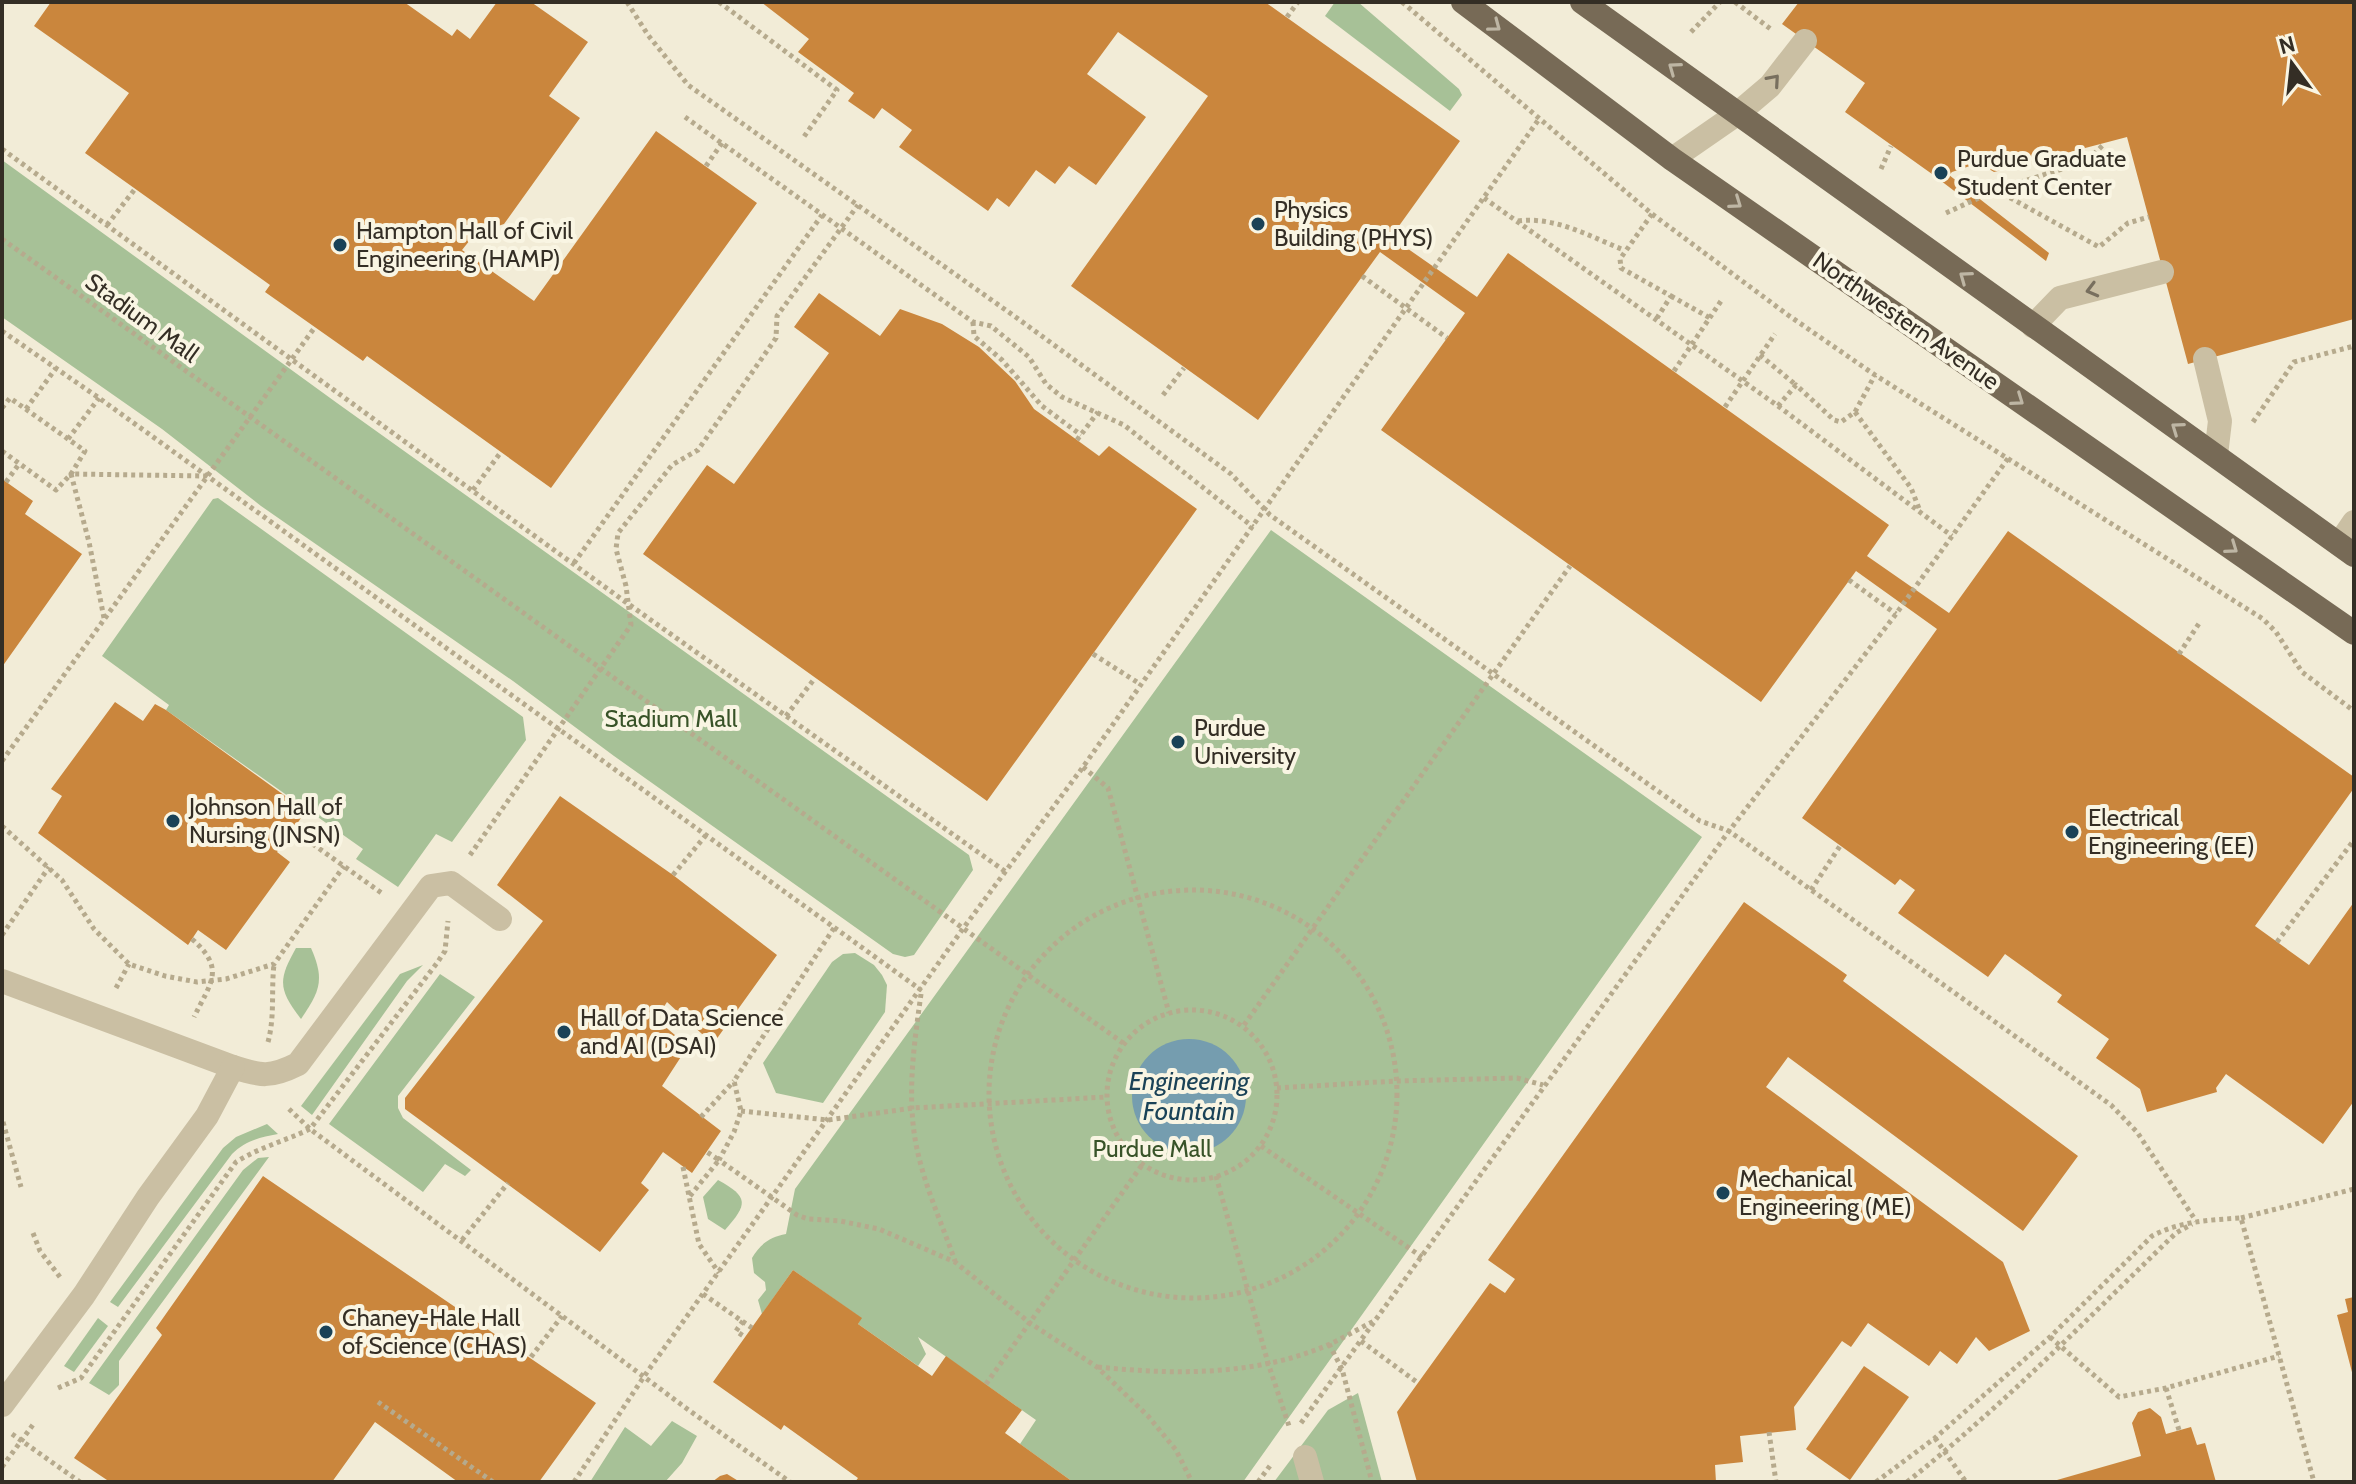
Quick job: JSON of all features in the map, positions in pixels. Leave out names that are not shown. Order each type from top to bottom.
[{"type":"main road","name":"Northwestern Avenue","points":[[1463,2],[1672,159],[2354,633]]},
{"type":"main road","points":[[1582,2],[2347,550]]},
{"type":"street","points":[[1672,159],[1737,114],[1770,86],[1805,41]]},
{"type":"street","points":[[2033,326],[2060,298],[2162,272]]},
{"type":"street","points":[[2205,359],[2220,421],[2216,455]]},
{"type":"street","points":[[2347,550],[2354,522]]},
{"type":"street","points":[[2,981],[233,1067],[255,1074],[275,1075],[298,1064],[431,886],[451,883],[500,919]]},
{"type":"street","points":[[2,1405],[84,1295],[148,1197],[207,1116],[233,1067]]},
{"type":"street","points":[[1305,1457],[1312,1482]]},
{"type":"path","points":[[627,2],[648,35],[688,85],[1231,474],[1265,510],[1494,675],[1700,821],[1729,831],[2111,1105],[2137,1132],[2196,1221]]},
{"type":"path","points":[[719,2],[837,90],[803,138]]},
{"type":"path","points":[[1287,17],[1298,2]]},
{"type":"path","points":[[1402,2],[1652,214],[1875,375],[2263,619],[2276,632],[2302,672],[2354,711]]},
{"type":"path","points":[[1691,32],[1720,2]]},
{"type":"path","points":[[1735,2],[1776,32],[1769,42]]},
{"type":"path","points":[[685,117],[973,322],[991,326],[1029,357],[1046,384],[1062,397],[1124,425],[1253,527]]},
{"type":"path","points":[[574,1482],[645,1375],[962,930],[1083,767],[1539,119]]},
{"type":"path","points":[[706,166],[722,143]]},
{"type":"path","points":[[1946,213],[1996,190],[2087,161],[2105,143]]},
{"type":"path","points":[[1881,169],[1891,146]]},
{"type":"path","points":[[2,149],[627,603],[1006,872]]},
{"type":"path","points":[[107,225],[135,189]]},
{"type":"path","points":[[1996,190],[2099,247],[2128,223],[2149,217]]},
{"type":"path","points":[[1484,198],[1743,380],[1952,536]]},
{"type":"path","points":[[52,1397],[60,1386],[81,1378],[236,1162],[256,1149],[310,1129],[445,951],[451,883],[631,625],[626,586],[616,549],[618,533],[672,465],[698,450],[776,338],[777,316],[858,205]]},
{"type":"path","points":[[1652,214],[1624,250],[1620,259],[1621,268],[1710,318]]},
{"type":"path","points":[[574,563],[822,215]]},
{"type":"path","points":[[1517,221],[1532,219],[1566,226],[1624,250]]},
{"type":"path","name":"Stadium Mall","points":[[2,239],[1123,1043]]},
{"type":"path","points":[[1362,276],[1447,338]]},
{"type":"path","points":[[1657,318],[1671,296]]},
{"type":"path","points":[[1674,371],[1723,298]]},
{"type":"path","points":[[973,322],[974,336],[1002,360],[1042,406],[1079,437],[1098,412]]},
{"type":"path","points":[[2,761],[315,327]]},
{"type":"path","points":[[2,331],[921,990]]},
{"type":"path","points":[[1725,407],[1775,334]]},
{"type":"path","points":[[2251,425],[2294,362],[2354,346]]},
{"type":"path","points":[[1760,355],[1834,420],[1841,422],[1855,412],[1875,375]]},
{"type":"path","points":[[26,409],[56,368]]},
{"type":"path","points":[[1163,395],[1184,368]]},
{"type":"path","points":[[1778,406],[1796,385]]},
{"type":"path","points":[[2,408],[10,398],[85,451],[71,474],[56,490],[2,451]]},
{"type":"path","points":[[68,439],[99,398]]},
{"type":"path","points":[[1855,412],[1911,488],[1921,513]]},
{"type":"path","points":[[473,490],[501,452]]},
{"type":"path","points":[[1216,1176],[1268,1363],[1292,1436],[1729,831],[1896,614],[2009,457]]},
{"type":"path","points":[[6,482],[19,464]]},
{"type":"path","points":[[71,474],[208,476]]},
{"type":"path","points":[[71,474],[105,619]]},
{"type":"path","points":[[1244,1025],[1570,566]]},
{"type":"path","points":[[1849,580],[1896,614]]},
{"type":"path","points":[[2179,654],[2200,622]]},
{"type":"path","points":[[1093,654],[1140,684]]},
{"type":"path","points":[[786,716],[815,678]]},
{"type":"path","points":[[1083,767],[1108,788],[1169,1013]]},
{"type":"path","points":[[2,826],[62,880],[94,929],[129,964],[197,982],[226,979],[274,964]]},
{"type":"path","points":[[293,830],[409,912]]},
{"type":"path","points":[[673,875],[706,835]]},
{"type":"path","points":[[2277,942],[2354,840]]},
{"type":"path","points":[[1811,890],[1840,846]]},
{"type":"path","points":[[267,1045],[274,1021],[274,964],[344,866]]},
{"type":"path","points":[[2,935],[49,867]]},
{"type":"path","points":[[1199,890],[1229,892],[1288,912],[1340,951],[1363,980],[1379,1008],[1387,1031],[1396,1081],[1395,1126],[1390,1152],[1371,1199],[1344,1233],[1300,1270],[1273,1283],[1218,1296],[1187,1297],[1157,1295],[1114,1282],[1056,1248],[1035,1228],[1006,1181],[991,1130],[988,1081],[996,1037],[1014,995],[1041,958],[1075,928],[1137,898],[1199,890]]},
{"type":"path","points":[[701,1117],[734,1081],[834,928]]},
{"type":"path","points":[[192,939],[209,955],[213,969],[194,1018]]},
{"type":"path","points":[[116,988],[129,964]]},
{"type":"path","points":[[921,990],[912,1074],[916,1147],[955,1262]]},
{"type":"path","points":[[1197,1010],[1224,1015],[1244,1025],[1262,1046],[1273,1066],[1277,1088],[1271,1128],[1261,1146],[1237,1168],[1194,1181],[1167,1177],[1142,1165],[1123,1147],[1110,1123],[1106,1097],[1110,1068],[1123,1043],[1144,1024],[1169,1013],[1197,1010]]},
{"type":"path","points":[[1277,1088],[1517,1078],[1543,1085]]},
{"type":"path","points":[[689,1197],[719,1160],[734,1132],[741,1111],[734,1081]]},
{"type":"path","points":[[741,1111],[828,1120],[913,1108],[1106,1097]]},
{"type":"path","points":[[289,1109],[310,1129],[790,1482]]},
{"type":"path","points":[[3,1122],[21,1187]]},
{"type":"path","points":[[1261,1146],[1422,1257]]},
{"type":"path","points":[[707,1152],[797,1215],[879,1229],[955,1262],[1030,1323],[1097,1367],[1148,1416],[1176,1450],[1192,1482]]},
{"type":"path","points":[[986,1384],[1142,1165]]},
{"type":"path","points":[[683,1167],[699,1244],[719,1273]]},
{"type":"path","points":[[462,1240],[508,1183]]},
{"type":"path","points":[[1876,1482],[1935,1438],[2050,1337],[2152,1236],[2168,1227],[2196,1221],[2241,1218],[2354,1189]]},
{"type":"path","points":[[2241,1218],[2314,1482]]},
{"type":"path","points":[[1907,1482],[1946,1451],[2062,1346],[2176,1233],[2196,1221]]},
{"type":"path","points":[[33,1233],[47,1262],[60,1278]]},
{"type":"path","points":[[703,1294],[752,1328]]},
{"type":"path","points":[[531,1357],[562,1316]]},
{"type":"path","points":[[1097,1367],[1186,1372],[1236,1369],[1268,1363],[1329,1344],[1377,1319]]},
{"type":"path","points":[[743,1321],[736,1331],[745,1337]]},
{"type":"path","points":[[2050,1337],[2119,1397],[2166,1388],[2279,1356]]},
{"type":"path","points":[[1361,1341],[1418,1383]]},
{"type":"path","points":[[1329,1344],[1342,1369],[1372,1482]]},
{"type":"path","points":[[2166,1388],[2179,1430]]},
{"type":"path","points":[[378,1402],[493,1482]]},
{"type":"path","points":[[2,1467],[37,1419]]},
{"type":"path","points":[[2,1427],[80,1482]]},
{"type":"path","points":[[1769,1432],[1776,1482]]},
{"type":"path","points":[[1935,1438],[1966,1482]]},
{"type":"path","points":[[1258,1482],[1275,1459]]},
{"type":"green space","points":[[1335,2],[1358,2],[1459,89],[1462,95],[1450,111],[1325,16]]},
{"type":"green space","name":"Stadium Mall","points":[[2,160],[969,855],[973,870],[914,955],[905,957],[893,954],[513,681],[261,506],[162,429],[2,317]]},
{"type":"green space","points":[[218,498],[523,717],[526,740],[452,842],[436,834],[398,887],[356,859],[363,849],[166,710],[169,705],[102,656],[213,499]]},
{"type":"green space","name":"Purdue Mall","points":[[1271,530],[1702,837],[1243,1482],[1073,1482],[1020,1444],[1036,1420],[918,1337],[926,1354],[918,1366],[858,1324],[861,1318],[793,1270],[762,1314],[758,1300],[766,1290],[765,1282],[754,1273],[752,1258],[766,1242],[786,1234],[795,1189]]},
{"type":"green space","points":[[296,948],[311,948],[319,977],[313,1001],[301,1019],[288,1000],[283,984],[286,968]]},
{"type":"green space","points":[[855,953],[874,965],[882,975],[887,985],[885,1012],[823,1103],[776,1093],[763,1063],[832,962],[843,954]]},
{"type":"green space","points":[[423,965],[407,981],[312,1115],[301,1106],[400,974]]},
{"type":"green space","points":[[440,974],[475,997],[398,1096],[398,1108],[403,1118],[471,1170],[465,1176],[445,1164],[423,1192],[329,1124]]},
{"type":"green space","points":[[267,1124],[278,1134],[253,1140],[232,1154],[118,1307],[110,1302],[223,1148],[236,1137]]},
{"type":"green space","points":[[269,1157],[119,1361],[119,1385],[109,1395],[89,1383],[243,1170],[258,1158]]},
{"type":"green space","points":[[718,1180],[735,1191],[742,1202],[738,1214],[725,1230],[708,1219],[703,1197]]},
{"type":"green space","points":[[98,1318],[108,1326],[74,1372],[64,1366]]},
{"type":"green space","points":[[1358,1393],[1382,1482],[1274,1482],[1328,1410]]},
{"type":"green space","points":[[672,1421],[697,1436],[682,1463],[665,1482],[590,1482],[625,1427],[651,1446]]},
{"type":"water","name":"Engineering Fountain","points":[[1189,1039],[1211,1043],[1230,1055],[1242,1074],[1246,1096],[1242,1118],[1230,1137],[1211,1149],[1189,1153],[1167,1149],[1148,1137],[1136,1118],[1132,1096],[1136,1074],[1148,1055],[1167,1043]]},
{"type":"building","name":"Hampton Hall of Civil Engineering (HAMP)","points":[[51,2],[404,2],[452,36],[457,29],[470,39],[497,2],[531,2],[588,42],[549,96],[580,118],[504,224],[483,231],[462,250],[534,301],[656,131],[757,203],[551,488],[367,356],[363,361],[265,292],[270,285],[85,153],[129,93],[34,26]]},
{"type":"building","points":[[761,2],[1265,2],[1460,141],[1391,237],[1477,297],[1508,253],[1889,525],[1867,556],[1949,613],[2008,531],[2354,777],[2354,788],[2255,926],[2309,965],[2354,902],[2354,1101],[2323,1144],[2226,1074],[2216,1088],[2217,1092],[2147,1112],[2140,1089],[2096,1058],[2109,1039],[2057,1002],[2062,995],[2005,954],[1988,977],[1898,913],[1915,890],[1900,879],[1895,885],[1802,818],[1937,629],[1856,571],[1761,702],[1381,430],[1465,313],[1380,252],[1258,420],[1071,286],[1208,96],[1118,32],[1087,74],[1146,117],[1096,185],[1069,166],[1055,184],[1036,170],[1009,207],[997,198],[988,211],[899,147],[912,130],[882,108],[874,119],[848,101],[854,93],[798,52],[809,39]]},
{"type":"building","points":[[1799,2],[2354,2],[2354,319],[2188,364],[2127,137],[1994,172],[1979,163],[1949,175],[2049,253],[2046,261],[1845,112],[1865,83],[1782,24]]},
{"type":"building","points":[[819,293],[880,336],[900,309],[942,324],[979,347],[1015,381],[1034,409],[1099,456],[1109,446],[1197,509],[987,801],[643,554],[707,465],[734,484],[829,353],[794,327]]},
{"type":"building","points":[[2,479],[33,501],[25,514],[82,554],[2,667]]},
{"type":"building","name":"Johnson Hall of Nursing (JNSN)","points":[[115,702],[143,721],[155,704],[166,710],[306,811],[277,852],[290,862],[226,950],[198,930],[188,945],[38,833],[62,796],[51,789]]},
{"type":"building","name":"Hall of Data Science and AI (DSAI)","points":[[560,796],[673,875],[777,955],[713,1044],[667,1002],[656,1019],[688,1046],[662,1086],[721,1131],[692,1173],[663,1152],[641,1183],[649,1190],[600,1252],[405,1109],[405,1098],[543,921],[497,885]]},
{"type":"building","name":"Mechanical Engineering (ME)","points":[[1744,902],[1847,975],[1843,981],[2078,1156],[2023,1231],[1788,1057],[1766,1087],[2003,1262],[2030,1331],[1989,1351],[1976,1337],[1957,1364],[1940,1351],[1929,1366],[1868,1323],[1851,1347],[1842,1341],[1794,1407],[1796,1430],[1740,1436],[1743,1462],[1715,1465],[1716,1482],[1417,1482],[1397,1412],[1490,1283],[1505,1293],[1515,1279],[1488,1260]]},
{"type":"building","name":"Chaney-Hale Hall of Science (CHAS)","points":[[263,1176],[596,1403],[539,1482],[458,1482],[375,1422],[332,1482],[110,1482],[74,1458],[162,1335],[156,1328]]},
{"type":"building","points":[[793,1270],[862,1318],[858,1324],[932,1376],[946,1356],[1022,1410],[1005,1433],[1073,1482],[855,1482],[858,1478],[784,1425],[781,1430],[713,1382]]},
{"type":"building","points":[[2354,1297],[2353,1376],[2337,1315],[2348,1312],[2345,1299]]},
{"type":"building","points":[[1864,1366],[1909,1397],[1850,1480],[1806,1449]]},
{"type":"building","points":[[2150,1408],[2161,1417],[2166,1434],[2191,1427],[2197,1445],[2205,1443],[2216,1482],[2050,1482],[2141,1456],[2132,1423],[2138,1412]]},
{"type":"building","points":[[727,1474],[740,1482],[712,1482],[720,1476]]},
{"type":"place","name":"Purdue Graduate Student Center","points":[[1941,173]]},
{"type":"place","name":"Physics Building (PHYS)","points":[[1258,224]]},
{"type":"place","name":"Hampton Hall of Civil Engineering (HAMP)","points":[[340,245]]},
{"type":"place","name":"Purdue University","points":[[1178,742]]},
{"type":"place","name":"Johnson Hall of Nursing (JNSN)","points":[[173,821]]},
{"type":"place","name":"Electrical Engineering (EE)","points":[[2072,832]]},
{"type":"place","name":"Hall of Data Science and AI (DSAI)","points":[[564,1032]]},
{"type":"place","name":"Mechanical Engineering (ME)","points":[[1723,1193]]},
{"type":"place","name":"Chaney-Hale Hall of Science (CHAS)","points":[[326,1332]]}]
